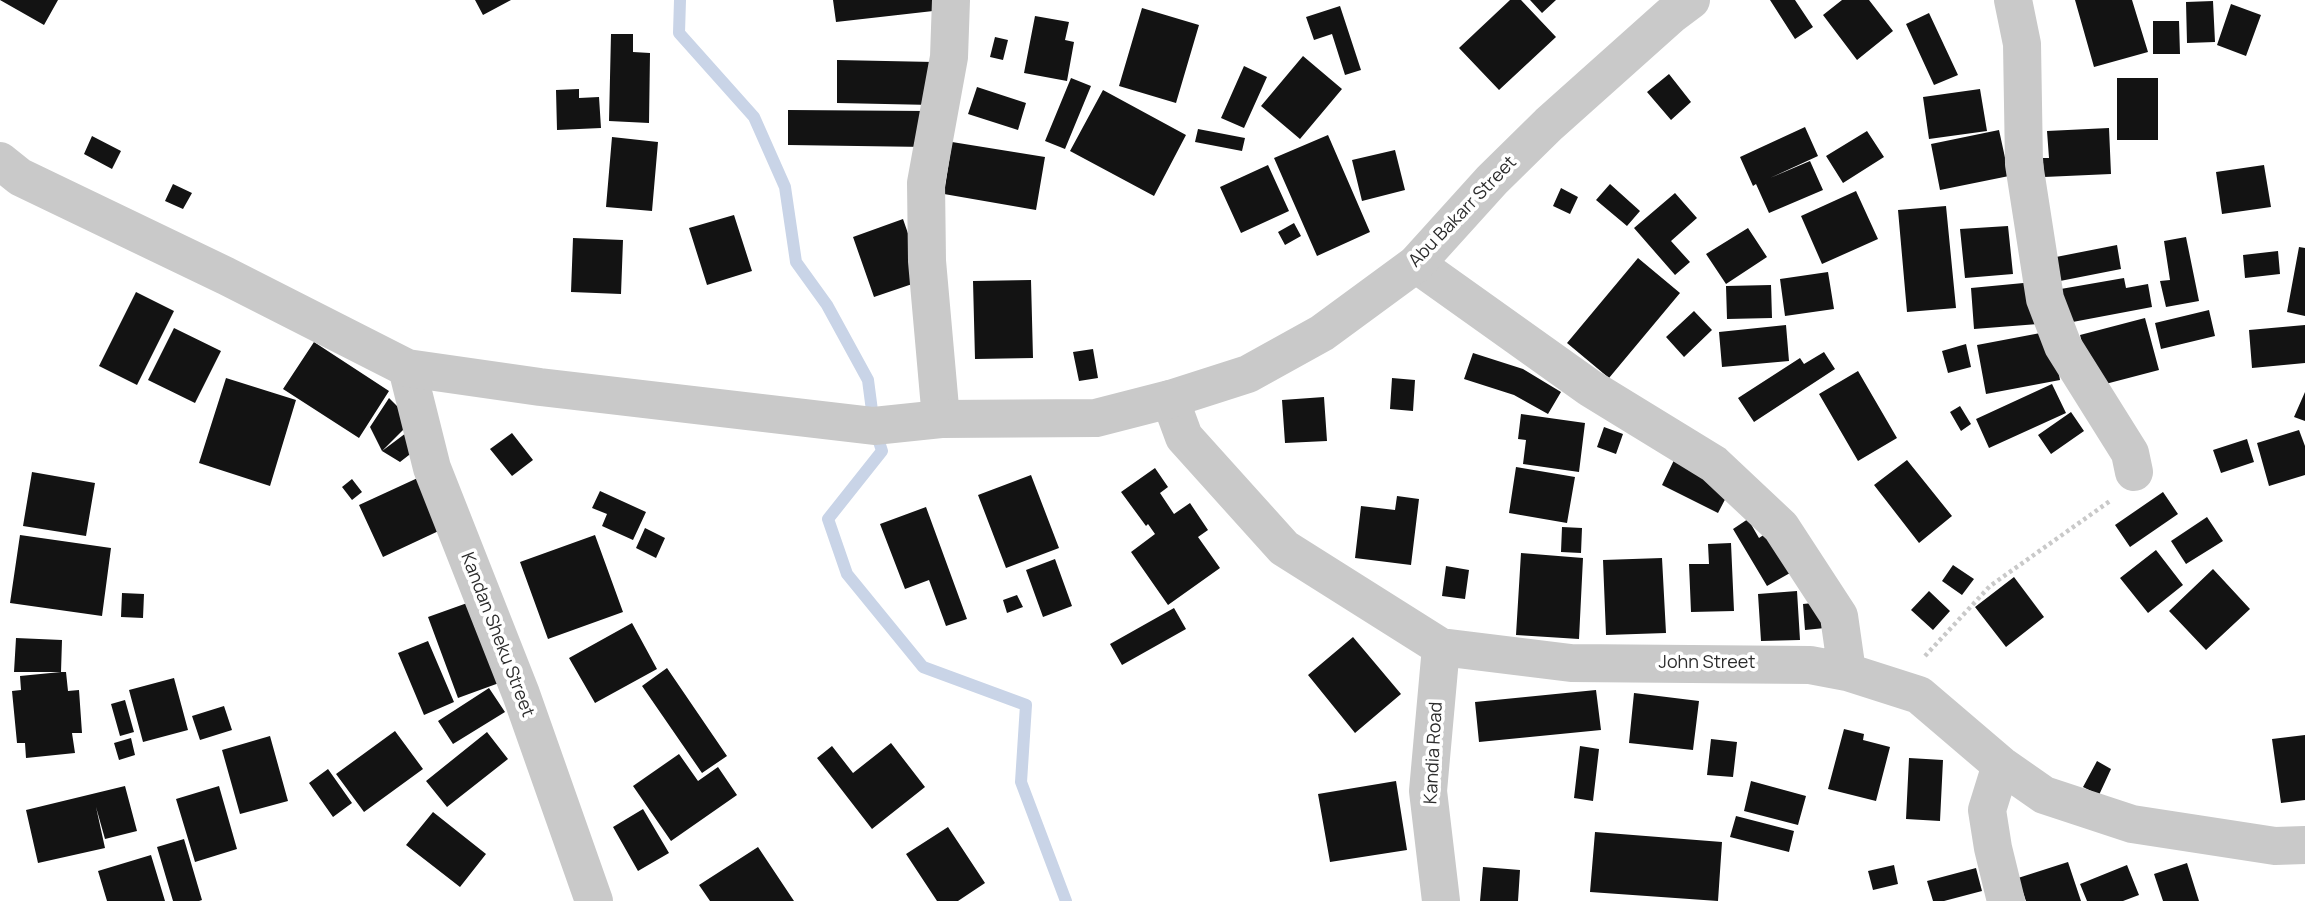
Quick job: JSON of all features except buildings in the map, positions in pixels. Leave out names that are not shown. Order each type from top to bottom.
[{"type":"street","points":[[941,419],[927,261],[926,183],[949,57],[951,0]]},
{"type":"street","name":"Abu Bakarr Street","points":[[0,161],[20,177],[226,276],[407,368],[540,387],[874,426],[941,419],[1096,418],[1170,399],[1248,374],[1322,333],[1416,264],[1492,180],[1549,124],[1671,15],[1692,0]]},
{"type":"street","points":[[2013,0],[2022,44],[2024,164],[2045,299],[2063,346],[2130,453],[2134,472]]},
{"type":"street","points":[[1416,264],[1590,388],[1714,464],[1781,527],[1839,616],[1847,672]]},
{"type":"street","name":"Kandan Sheku Street","points":[[407,368],[432,468],[521,694],[594,901]]},
{"type":"street","name":"John Street","points":[[1170,399],[1184,437],[1284,548],[1441,647],[1571,663],[1810,665],[1847,672],[1919,695],[2001,765],[2043,794],[2132,824],[2274,846],[2305,845]]},
{"type":"street","name":"Kandia Road","points":[[1441,647],[1428,790],[1441,901]]},
{"type":"street","points":[[2001,765],[1987,810],[2006,901]]},
{"type":"path","points":[[1898,687],[1990,586],[2130,487],[2134,472]]},
{"type":"waterway","points":[[680,0],[679,33],[754,117],[785,187],[796,262],[827,305],[868,380],[874,426],[882,451],[828,519],[847,574],[923,667],[1026,705],[1021,782],[1066,901]]}]
